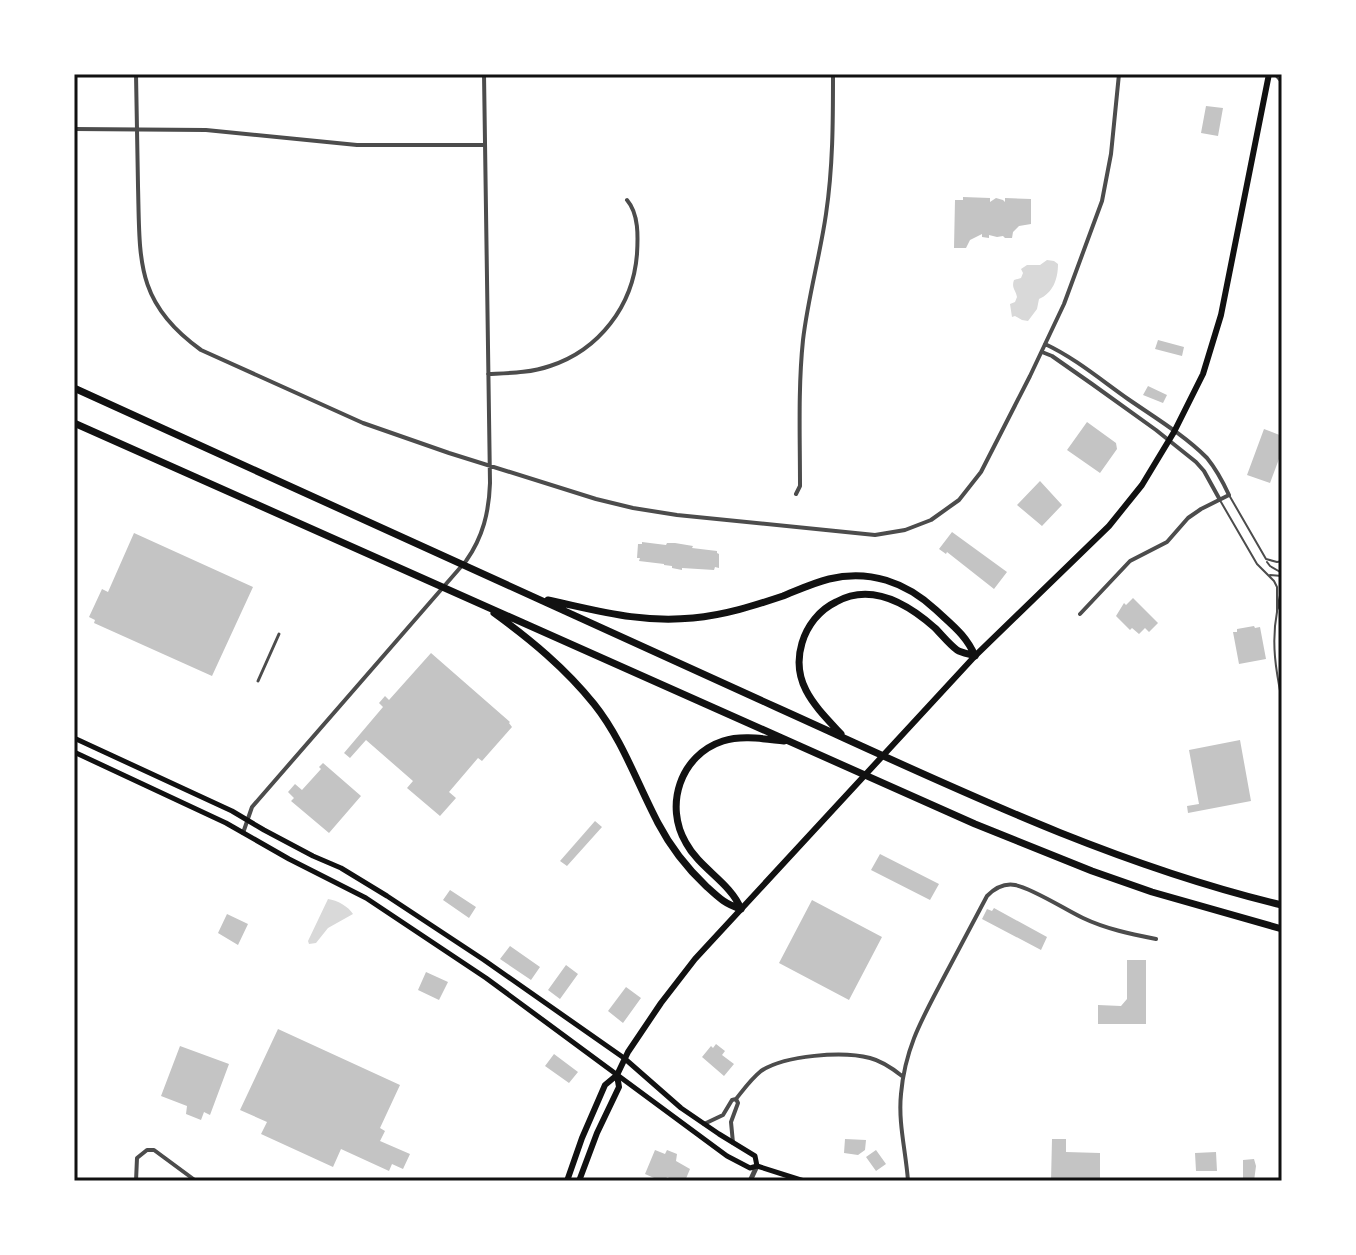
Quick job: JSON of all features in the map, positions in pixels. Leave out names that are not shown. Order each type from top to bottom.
[{"type":"highway","points":[[74,388],[985,801],[1096,847],[1282,905]]},
{"type":"highway","points":[[74,423],[975,824],[1092,871],[1197,906],[1282,929]]},
{"type":"highway","points":[[534,597],[620,617],[683,619],[730,613],[830,579],[870,576],[900,585],[918,595],[969,640],[975,656]]},
{"type":"highway","points":[[845,738],[811,701],[800,672],[800,652],[805,633],[818,615],[833,603],[861,595],[895,600],[916,613],[959,651],[975,656]]},
{"type":"highway","points":[[485,607],[559,665],[594,704],[634,771],[668,840],[698,878],[725,904],[741,909]]},
{"type":"highway","points":[[741,909],[736,897],[700,863],[687,846],[677,821],[679,787],[693,761],[721,742],[763,738],[793,743]]},
{"type":"main road","points":[[567,1181],[605,1085],[617,1075],[624,1058],[695,959],[975,656],[1109,526],[1142,485],[1174,432],[1203,374],[1221,315],[1272,74]]},
{"type":"main road","points":[[74,738],[232,811],[300,850],[341,868],[387,896],[624,1058],[681,1108],[755,1156],[757,1166]]},
{"type":"main road","points":[[74,752],[243,833],[380,907],[499,987],[727,1156],[750,1168],[757,1166],[804,1181]]},
{"type":"main road","points":[[579,1181],[619,1087],[617,1075]]},
{"type":"street","points":[[136,74],[141,260],[145,280],[154,300],[176,330],[201,350],[363,423],[575,493],[633,508],[677,515],[865,534],[895,533],[931,520],[967,492],[981,472],[1044,348],[1076,274],[1102,201],[1111,154],[1119,74]]},
{"type":"street","points":[[243,833],[252,807],[471,554],[486,518],[490,465],[484,74]]},
{"type":"street","points":[[796,494],[800,486],[799,403],[803,341],[826,215],[832,162],[833,74]]},
{"type":"street","points":[[74,129],[206,130],[357,145],[485,145]]},
{"type":"street","points":[[488,374],[536,370],[563,361],[589,345],[609,326],[625,300],[637,258],[635,218],[627,200]]},
{"type":"street","points":[[1044,348],[1057,350],[1174,432],[1208,460],[1229,495],[1188,518],[1167,542],[1130,561],[1080,614]]},
{"type":"street","points":[[1044,348],[1169,441],[1204,471],[1220,500]]},
{"type":"street","points":[[258,681],[279,634]]},
{"type":"street","points":[[908,1181],[901,1114],[903,1076],[910,1047],[987,896],[996,888],[1020,886],[1086,920],[1112,930],[1156,939]]},
{"type":"street","points":[[704,1124],[723,1115],[732,1100],[762,1071],[795,1057],[856,1055],[883,1063],[903,1076]]},
{"type":"street","points":[[733,1143],[731,1122],[738,1103],[736,1099]]},
{"type":"street","points":[[136,1181],[137,1158],[147,1150],[154,1150],[196,1181]]},
{"type":"street","points":[[750,1181],[757,1166]]},
{"type":"lane","points":[[1272,74],[1282,83]]},
{"type":"lane","points":[[1229,495],[1270,566],[1282,574]]},
{"type":"lane","points":[[1220,500],[1257,564],[1274,581],[1277,587],[1277,612]]},
{"type":"lane","points":[[1266,559],[1282,561]]},
{"type":"lane","points":[[1269,575],[1282,574]]},
{"type":"lane","points":[[1282,586],[1273,642],[1282,701]]},
{"type":"lane","points":[[1277,612],[1282,600]]},
{"type":"lane","points":[[1277,612],[1282,606]]},
{"type":"shaded area","points":[[1047,260],[1058,264],[1051,289],[1039,299],[1037,309],[1028,321],[1012,317],[1010,304],[1017,297],[1014,280],[1021,278],[1021,269],[1027,265],[1040,265]]},
{"type":"shaded area","points":[[328,899],[342,904],[353,914],[328,928],[316,943],[309,944],[308,941]]},
{"type":"building","points":[[1206,106],[1223,108],[1218,136],[1201,133]]},
{"type":"building","points":[[963,197],[990,198],[990,202],[996,198],[1005,202],[1005,198],[1031,199],[1031,224],[1019,226],[1012,238],[989,235],[989,238],[982,237],[982,234],[970,240],[966,248],[954,248],[955,200],[963,200]]},
{"type":"building","points":[[1158,340],[1184,347],[1182,356],[1155,349]]},
{"type":"building","points":[[1148,386],[1167,395],[1163,403],[1143,395]]},
{"type":"building","points":[[1087,422],[1116,443],[1117,449],[1100,473],[1067,450]]},
{"type":"building","points":[[1264,429],[1282,436],[1282,451],[1270,483],[1247,475]]},
{"type":"building","points":[[1040,481],[1062,505],[1042,526],[1017,505]]},
{"type":"building","points":[[952,532],[1007,572],[994,589],[939,549]]},
{"type":"building","points":[[134,533],[253,587],[212,676],[94,623],[95,620],[89,617],[102,589],[108,592]]},
{"type":"building","points":[[675,543],[717,551],[719,568],[682,570],[639,561],[638,544]]},
{"type":"building","points":[[1133,598],[1158,623],[1149,632],[1145,628],[1139,634],[1132,628],[1130,630],[1116,616],[1124,603],[1126,605]]},
{"type":"building","points":[[1260,627],[1266,659],[1239,664],[1233,632]]},
{"type":"building","points":[[431,653],[512,727],[482,761],[478,758],[449,792],[456,798],[440,816],[407,788],[413,781],[366,740],[350,758],[344,753],[383,707],[379,703],[385,696],[389,700]]},
{"type":"building","points":[[1240,740],[1251,801],[1188,813],[1187,806],[1199,804],[1189,750]]},
{"type":"building","points":[[323,763],[361,796],[329,833],[291,801],[294,798],[288,792],[295,784],[302,790]]},
{"type":"building","points":[[595,821],[602,827],[567,866],[560,861]]},
{"type":"building","points":[[880,854],[939,884],[930,900],[871,870]]},
{"type":"building","points":[[450,890],[476,907],[469,918],[443,900]]},
{"type":"building","points":[[812,900],[882,937],[849,1000],[779,963]]},
{"type":"building","points":[[994,908],[1047,937],[1041,950],[982,919],[987,909],[992,911]]},
{"type":"building","points":[[227,914],[248,924],[238,945],[218,933]]},
{"type":"building","points":[[510,946],[540,967],[531,980],[500,959]]},
{"type":"building","points":[[1127,960],[1146,960],[1146,1024],[1098,1024],[1098,1005],[1121,1006],[1127,999]]},
{"type":"building","points":[[566,965],[578,974],[560,999],[548,990]]},
{"type":"building","points":[[426,972],[448,982],[439,1000],[418,990]]},
{"type":"building","points":[[626,987],[641,998],[623,1023],[608,1011]]},
{"type":"building","points":[[278,1029],[400,1085],[380,1128],[385,1131],[380,1141],[410,1154],[403,1169],[392,1164],[389,1171],[341,1149],[333,1167],[261,1134],[267,1122],[240,1110]]},
{"type":"building","points":[[716,1044],[725,1051],[722,1055],[734,1064],[724,1076],[702,1057]]},
{"type":"building","points":[[180,1046],[229,1064],[210,1115],[204,1112],[201,1120],[186,1114],[187,1106],[161,1096]]},
{"type":"building","points":[[554,1054],[578,1072],[569,1083],[545,1066]]},
{"type":"building","points":[[845,1139],[866,1140],[865,1150],[858,1155],[844,1153]]},
{"type":"building","points":[[1052,1139],[1066,1139],[1066,1152],[1100,1153],[1100,1181],[1051,1181]]},
{"type":"building","points":[[655,1150],[677,1154],[676,1161],[690,1169],[685,1181],[667,1177],[661,1181],[645,1174]]},
{"type":"building","points":[[876,1150],[886,1164],[876,1171],[866,1157]]},
{"type":"building","points":[[1216,1152],[1217,1171],[1196,1171],[1195,1153]]},
{"type":"building","points":[[1254,1159],[1254,1181],[1243,1181],[1243,1160]]}]
